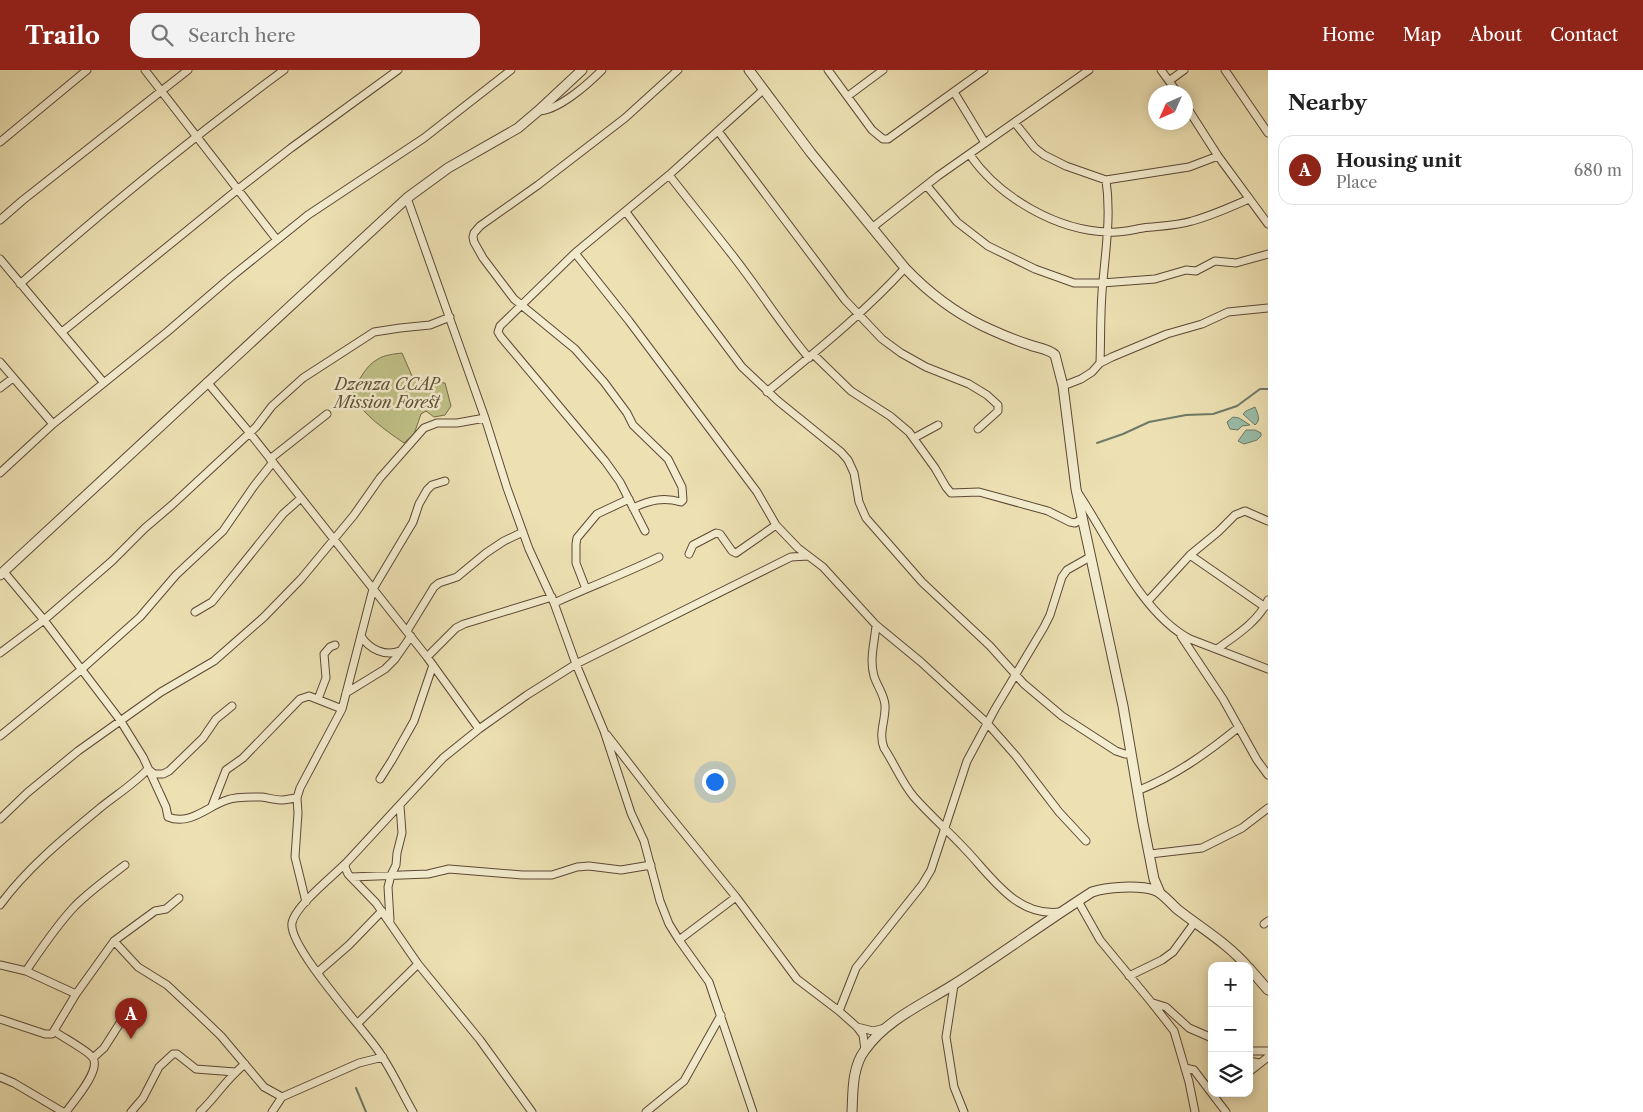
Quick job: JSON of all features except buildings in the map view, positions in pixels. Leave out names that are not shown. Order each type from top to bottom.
[{"type":"street","points":[[0,142],[87,70]]},
{"type":"street","points":[[145,70],[277,240]]},
{"type":"street","points":[[0,220],[188,70]]},
{"type":"street","points":[[20,284],[98,215],[284,70]]},
{"type":"street","points":[[62,332],[237,190],[398,70]]},
{"type":"street","points":[[0,473],[53,424],[315,210],[424,138],[511,70]]},
{"type":"street","points":[[297,798],[281,800],[232,798],[187,818],[168,817],[166,807],[143,757],[120,720],[44,620],[2,574],[407,198],[435,176],[512,131],[538,111],[582,70]]},
{"type":"street","points":[[538,111],[546,111],[569,98],[589,83],[602,70]]},
{"type":"street","points":[[634,508],[653,500],[666,498],[681,502],[683,500],[682,487],[671,463],[633,425],[627,413],[604,382],[575,349],[514,298],[483,258],[474,242],[474,233],[480,226],[538,185],[625,118],[678,70]]},
{"type":"street","points":[[749,70],[811,153],[905,268],[930,291],[964,316],[997,332],[1052,352],[1056,360],[1063,386],[1076,489],[1082,520],[1123,706],[1154,879],[1160,893]]},
{"type":"street","points":[[828,70],[878,137],[888,139],[984,70]]},
{"type":"street","points":[[848,96],[883,70]]},
{"type":"street","points":[[873,227],[938,176],[1089,70]]},
{"type":"street","points":[[1161,70],[1172,85]]},
{"type":"street","points":[[1169,80],[1184,70]]},
{"type":"street","points":[[1225,70],[1268,133]]},
{"type":"street","points":[[645,531],[620,482],[605,461],[498,332],[500,326],[575,253],[669,175],[763,90]]},
{"type":"street","points":[[954,92],[985,143]]},
{"type":"street","points":[[1193,117],[1218,156],[1268,224]]},
{"type":"street","points":[[1015,123],[1035,148],[1044,154],[1066,166],[1106,180],[1188,167],[1218,156]]},
{"type":"street","points":[[718,131],[828,279],[882,339],[900,353],[926,367],[968,384],[987,395],[998,405],[998,411],[978,429]]},
{"type":"street","points":[[970,155],[976,165],[1002,190],[1034,211],[1071,226],[1108,232],[1192,221],[1249,199]]},
{"type":"street","points":[[669,175],[733,256],[785,329],[811,356],[851,391],[890,416],[914,438],[946,487],[952,493],[979,492],[1048,511],[1070,522],[1082,520]]},
{"type":"street","points":[[1100,363],[1102,283],[1108,232],[1106,180]]},
{"type":"street","points":[[927,186],[957,222],[988,246],[1035,269],[1074,283],[1155,279],[1186,270],[1196,271],[1215,262],[1236,264],[1268,254]]},
{"type":"street","points":[[407,198],[450,317],[523,532],[553,600],[576,664],[604,731],[631,813],[651,865],[660,901],[669,924],[707,977],[754,1112]]},
{"type":"street","points":[[626,212],[742,367],[767,392],[844,455],[854,473],[859,502],[866,518],[922,582],[990,646],[1015,675],[1062,716],[1116,751],[1131,754]]},
{"type":"street","points":[[575,253],[630,320],[757,492],[776,525],[788,538],[828,572],[876,625],[921,662],[987,723],[1016,756],[1059,812],[1086,841]]},
{"type":"street","points":[[0,259],[104,383]]},
{"type":"street","points":[[767,392],[858,314],[905,268]]},
{"type":"street","points":[[1063,386],[1081,379],[1092,372],[1100,363],[1167,334],[1202,324],[1221,314],[1268,308]]},
{"type":"street","points":[[0,653],[44,620],[112,561],[145,528],[256,427],[272,406],[303,378],[369,335],[391,329],[430,325],[450,317]]},
{"type":"street","points":[[0,362],[53,424]]},
{"type":"street","points":[[0,388],[13,378]]},
{"type":"street","points":[[207,382],[272,460],[434,665],[479,729]]},
{"type":"street","points":[[0,736],[82,669],[140,616],[176,575],[223,531],[272,460],[327,414]]},
{"type":"street","points":[[0,819],[78,751],[120,720],[161,692],[225,653],[301,579],[354,515],[380,478],[424,428],[437,422],[457,423],[485,418]]},
{"type":"street","points":[[914,438],[938,425]]},
{"type":"street","points":[[306,902],[295,857],[298,813],[297,798],[300,788],[342,709],[373,589],[413,522],[419,504],[427,490],[432,485],[445,481]]},
{"type":"street","points":[[1076,489],[1131,579],[1148,601],[1180,634],[1223,699],[1257,760],[1268,775]]},
{"type":"street","points":[[195,612],[212,602],[277,522],[301,498]]},
{"type":"street","points":[[586,589],[576,563],[576,544],[578,538],[597,514],[629,499]]},
{"type":"street","points":[[1148,601],[1190,555],[1240,512],[1250,512],[1268,520]]},
{"type":"street","points":[[689,554],[693,545],[716,533],[720,534],[732,551],[736,552],[776,525]]},
{"type":"street","points":[[346,693],[385,670],[400,651],[434,587],[439,583],[457,577],[486,553],[504,541],[523,532]]},
{"type":"street","points":[[1190,555],[1266,604],[1249,624],[1217,649]]},
{"type":"street","points":[[413,1112],[383,1057],[358,1023],[336,998],[294,937],[292,924],[296,913],[400,806],[437,764],[479,729],[527,695],[576,664],[791,556],[808,556]]},
{"type":"street","points":[[427,657],[456,628],[464,624],[586,589],[609,581],[659,557]]},
{"type":"street","points":[[839,1011],[856,968],[927,878],[934,863],[962,772],[987,723],[1048,621],[1062,577],[1067,570],[1090,557]]},
{"type":"street","points":[[876,625],[872,665],[874,677],[884,699],[881,733],[882,745],[913,796],[978,862],[992,880],[1014,899],[1036,911],[1062,912]]},
{"type":"street","points":[[1180,634],[1268,669]]},
{"type":"street","points":[[361,636],[372,649],[395,653],[400,651]]},
{"type":"street","points":[[318,699],[326,678],[324,654],[330,647],[335,645]]},
{"type":"street","points":[[380,779],[414,721],[434,665]]},
{"type":"street","points":[[1258,665],[1268,676]]},
{"type":"street","points":[[212,806],[226,770],[243,758],[300,699],[309,696],[342,709]]},
{"type":"street","points":[[148,769],[154,774],[163,774],[170,771],[203,738],[216,719],[232,706]]},
{"type":"street","points":[[1137,791],[1170,776],[1210,750],[1240,727]]},
{"type":"street","points":[[604,731],[662,806],[736,896],[797,979],[839,1011],[863,1035],[865,1050]]},
{"type":"street","points":[[0,905],[8,894],[45,856],[102,807],[140,778],[148,769]]},
{"type":"street","points":[[390,923],[388,887],[390,875],[396,865],[402,833],[400,806]]},
{"type":"street","points":[[1150,854],[1202,848],[1242,828],[1268,808]]},
{"type":"street","points":[[346,863],[346,871],[382,911],[418,964],[480,1040],[532,1112]]},
{"type":"street","points":[[26,971],[58,925],[73,908],[125,865]]},
{"type":"street","points":[[351,877],[428,874],[449,870],[552,875],[589,866],[621,870],[651,865]]},
{"type":"street","points":[[852,1112],[854,1080],[860,1058],[887,1027],[1099,889],[1140,888],[1151,889],[1160,893],[1243,962]]},
{"type":"street","points":[[679,940],[736,896]]},
{"type":"street","points":[[0,1019],[45,1034],[51,1034],[76,994],[114,941],[155,911],[165,909],[179,898]]},
{"type":"street","points":[[1078,901],[1093,931],[1174,1031],[1195,1112]]},
{"type":"street","points":[[318,972],[349,945],[382,911]]},
{"type":"street","points":[[1129,976],[1162,960],[1172,952],[1194,922]]},
{"type":"street","points":[[114,941],[138,967],[167,986],[221,1036],[264,1086],[282,1097]]},
{"type":"street","points":[[358,1023],[418,964]]},
{"type":"street","points":[[0,965],[26,971],[76,994]]},
{"type":"street","points":[[1253,973],[1268,990]]},
{"type":"street","points":[[954,985],[946,1037],[954,1087],[964,1112]]},
{"type":"street","points":[[1152,1002],[1166,1007],[1189,1028],[1208,1036]]},
{"type":"street","points":[[646,1112],[684,1081],[721,1015]]},
{"type":"street","points":[[93,1058],[104,1048],[120,1023]]},
{"type":"street","points":[[856,1027],[873,1031],[887,1027]]},
{"type":"street","points":[[0,1077],[65,1112],[87,1082],[94,1067],[93,1058],[90,1054],[54,1031]]},
{"type":"street","points":[[1253,1051],[1268,1051]]},
{"type":"street","points":[[131,1112],[143,1098],[159,1067],[173,1054],[177,1054],[196,1068],[235,1072]]},
{"type":"street","points":[[272,1112],[282,1097],[359,1063],[383,1057]]},
{"type":"street","points":[[1253,1068],[1268,1057]]},
{"type":"street","points":[[1253,1062],[1259,1063]]},
{"type":"street","points":[[200,1112],[221,1086],[245,1064]]},
{"type":"street","points":[[1185,1068],[1194,1070],[1226,1112]]},
{"type":"street","points":[[1216,1100],[1219,1097]]},
{"type":"green space","name":"Dzenza CCAP Mission Forest","points":[[402,353],[412,376],[417,380],[445,383],[451,406],[445,415],[434,417],[426,411],[421,414],[414,434],[404,443],[369,416],[352,396],[362,375],[373,362],[389,355]]},
{"type":"shaded area","points":[[1255,407],[1258,419],[1255,425],[1243,414]]},
{"type":"shaded area","points":[[1233,417],[1239,418],[1250,425],[1242,426],[1238,430],[1230,429],[1227,422]]},
{"type":"shaded area","points":[[1246,430],[1255,430],[1261,433],[1261,436],[1257,440],[1244,444],[1238,441]]},
{"type":"waterway","points":[[1097,443],[1149,422],[1186,415],[1213,414],[1237,406],[1260,389],[1268,389]]},
{"type":"waterway","points":[[356,1088],[366,1112]]},
{"type":"place","name":"Housing unit","points":[[131,1039]]}]
